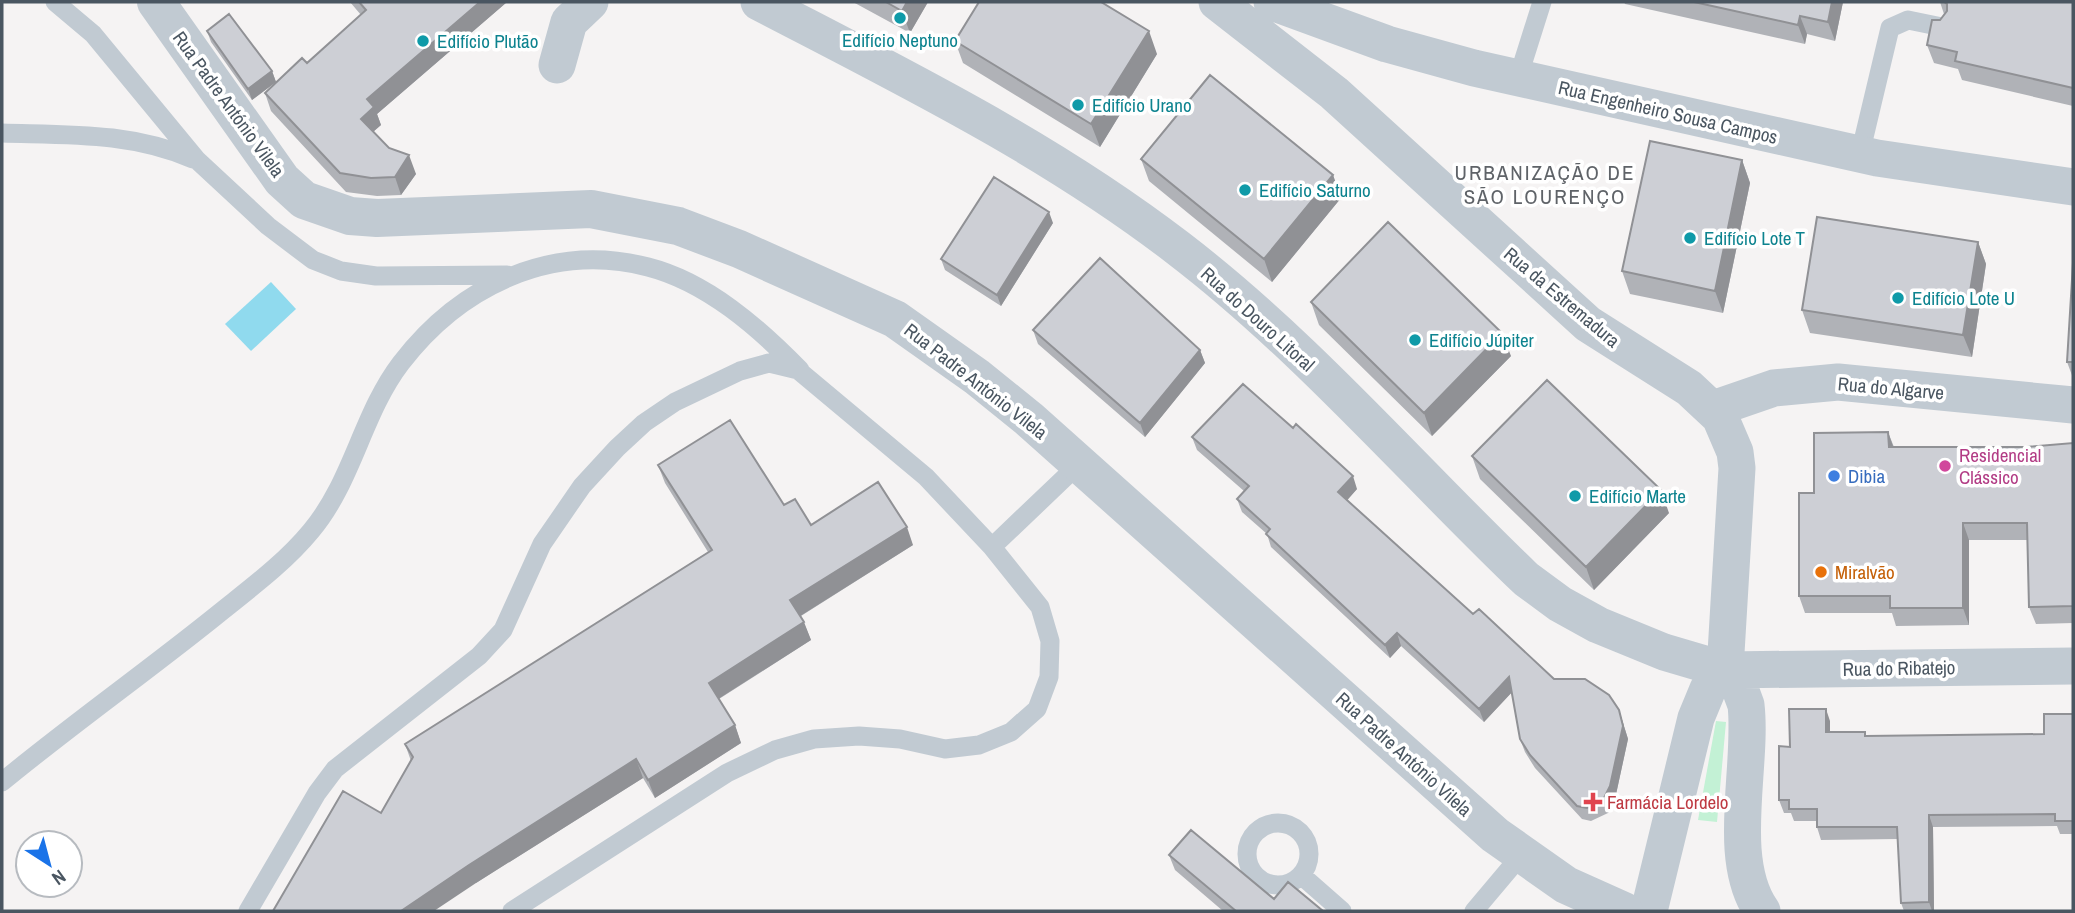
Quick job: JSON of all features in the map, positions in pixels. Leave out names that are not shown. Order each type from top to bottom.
[{"type":"street","name":"Rua Padre António Vilela","points":[[156,2],[282,180],[303,200],[326,210],[377,218],[591,209],[678,226],[739,248],[895,319],[977,377],[1079,464],[1495,835],[1574,890],[1624,911]]},
{"type":"street","points":[[557,65],[569,22],[590,2]]},
{"type":"street","name":"Rua do Douro Litoral","points":[[759,2],[1029,145],[1179,248],[1275,331],[1543,593],[1578,615],[1618,634],[1725,670]]},
{"type":"street","name":"Rua da Estremadura","points":[[1217,2],[1334,93],[1588,324],[1689,388],[1713,410],[1729,434],[1737,468],[1725,670]]},
{"type":"street","name":"Rua Engenheiro Sousa Campos","points":[[1272,2],[1409,50],[1518,78],[1921,166],[2073,187]]},
{"type":"street","name":"Rua do Algarve","points":[[1713,410],[1774,388],[1838,382],[2073,405]]},
{"type":"street","name":"Rua do Ribatejo","points":[[1725,670],[2073,666]]},
{"type":"street","points":[[1649,911],[1696,718],[1708,689],[1725,670],[1740,687],[1746,705],[1745,859],[1749,885],[1762,911]]},
{"type":"lane","points":[[55,2],[93,34],[197,160],[277,232],[313,260],[341,271],[376,276],[508,275],[567,261],[607,260],[650,267],[700,289],[737,314],[774,343],[813,383]]},
{"type":"lane","points":[[1518,78],[1542,2]]},
{"type":"lane","points":[[1860,154],[1890,28],[1908,20],[1942,27]]},
{"type":"lane","points":[[2,133],[94,134],[162,145],[197,160]]},
{"type":"lane","points":[[2,782],[255,584],[311,531],[340,489],[379,400],[400,365],[429,330],[473,296],[508,275]]},
{"type":"lane","points":[[248,911],[317,793],[335,769],[479,656],[503,630],[542,544],[582,485],[617,448],[644,423],[675,402],[740,371],[769,363],[798,370],[926,477],[992,547],[1040,607],[1050,641],[1049,677],[1037,709],[1012,732],[979,745],[944,749],[900,739],[859,736],[814,739],[775,750],[727,773],[512,911]]},
{"type":"lane","points":[[992,547],[1079,464]]},
{"type":"lane","points":[[1474,911],[1522,854]]},
{"type":"lane","points":[[1301,875],[1342,911]]},
{"type":"green space","points":[[1716,721],[1726,722],[1717,822],[1698,820]]},
{"type":"water","points":[[271,282],[296,309],[251,351],[225,324]]},
{"type":"building","points":[[359,2],[480,2],[367,99],[374,107],[361,119],[389,148],[409,155],[395,177],[371,178],[340,173],[265,93],[302,58],[307,63],[366,10]]},
{"type":"building","points":[[886,2],[907,2],[902,11]]},
{"type":"building","name":"Edifício Urano","points":[[979,2],[1101,2],[1149,31],[1091,124],[955,41]]},
{"type":"building","points":[[1694,2],[1832,2],[1828,22],[1800,16],[1798,25]]},
{"type":"building","points":[[1944,2],[2073,2],[2073,88],[1955,61],[1957,52],[1927,45],[1932,20],[1940,20],[1947,11],[1947,4]]},
{"type":"building","points":[[229,14],[272,71],[248,89],[207,31]]},
{"type":"building","name":"Edifício Saturno","points":[[1210,75],[1333,175],[1264,259],[1141,159]]},
{"type":"building","name":"Edifício Lote T","points":[[1650,141],[1742,160],[1715,291],[1622,271]]},
{"type":"building","points":[[994,177],[1049,212],[997,295],[941,259]]},
{"type":"building","name":"Edifício Lote U","points":[[1817,217],[1978,242],[1963,335],[1802,310]]},
{"type":"building","name":"Edifício Júpiter","points":[[1388,222],[1502,333],[1424,413],[1311,302]]},
{"type":"building","points":[[1100,258],[1200,350],[1140,423],[1033,330]]},
{"type":"building","points":[[2073,263],[2073,362],[2067,362]]},
{"type":"building","name":"Edifício Marte","points":[[1547,380],[1661,490],[1586,567],[1472,456]]},
{"type":"building","points":[[1243,384],[1293,428],[1296,424],[1353,476],[1338,492],[1473,614],[1479,609],[1554,679],[1585,679],[1609,695],[1619,710],[1623,726],[1610,786],[1603,800],[1587,808],[1577,806],[1530,755],[1520,739],[1509,677],[1479,709],[1397,633],[1385,645],[1266,534],[1270,529],[1237,499],[1249,486],[1192,437]]},
{"type":"building","points":[[730,420],[784,505],[795,499],[811,525],[878,482],[907,527],[790,600],[804,622],[709,683],[735,725],[648,780],[636,759],[401,911],[273,911],[343,791],[381,813],[413,757],[405,744],[712,550],[658,465]]},
{"type":"building","points":[[1888,432],[1889,447],[2026,447],[2073,443],[2073,606],[2029,607],[2027,523],[1963,523],[1963,608],[1890,608],[1890,596],[1799,596],[1799,493],[1814,493],[1814,433]]},
{"type":"building","points":[[1789,709],[1826,709],[1826,732],[1865,732],[1865,736],[2044,734],[2044,714],[2073,714],[2073,821],[2055,821],[2055,814],[1929,815],[1929,902],[1901,903],[1897,827],[1817,827],[1817,809],[1789,809],[1789,800],[1779,800],[1779,746],[1790,747]]},
{"type":"building","points":[[1191,830],[1274,899],[1288,882],[1323,911],[1236,911],[1169,855]]},
{"type":"place","name":"Edifício Neptuno","points":[[900,18]]},
{"type":"place","name":"Edifício Plutão","points":[[423,41]]},
{"type":"place","name":"Edifício Urano","points":[[1078,105]]},
{"type":"place","name":"Edifício Saturno","points":[[1245,190]]},
{"type":"place","name":"Edifício Lote T","points":[[1690,238]]},
{"type":"place","name":"Edifício Lote U","points":[[1898,298]]},
{"type":"place","name":"Edifício Júpiter","points":[[1415,340]]},
{"type":"place","name":"Residencial Clássico","points":[[1945,466]]},
{"type":"place","name":"Dibia","points":[[1834,476]]},
{"type":"place","name":"Edifício Marte","points":[[1575,496]]},
{"type":"place","name":"Miralvão","points":[[1821,572]]},
{"type":"place","name":"Farmácia Lordelo","points":[[1593,802]]},
{"type":"district","name":"URBANIZAÇÃO DE SÃO LOURENÇO","points":[[1545,185]]}]
